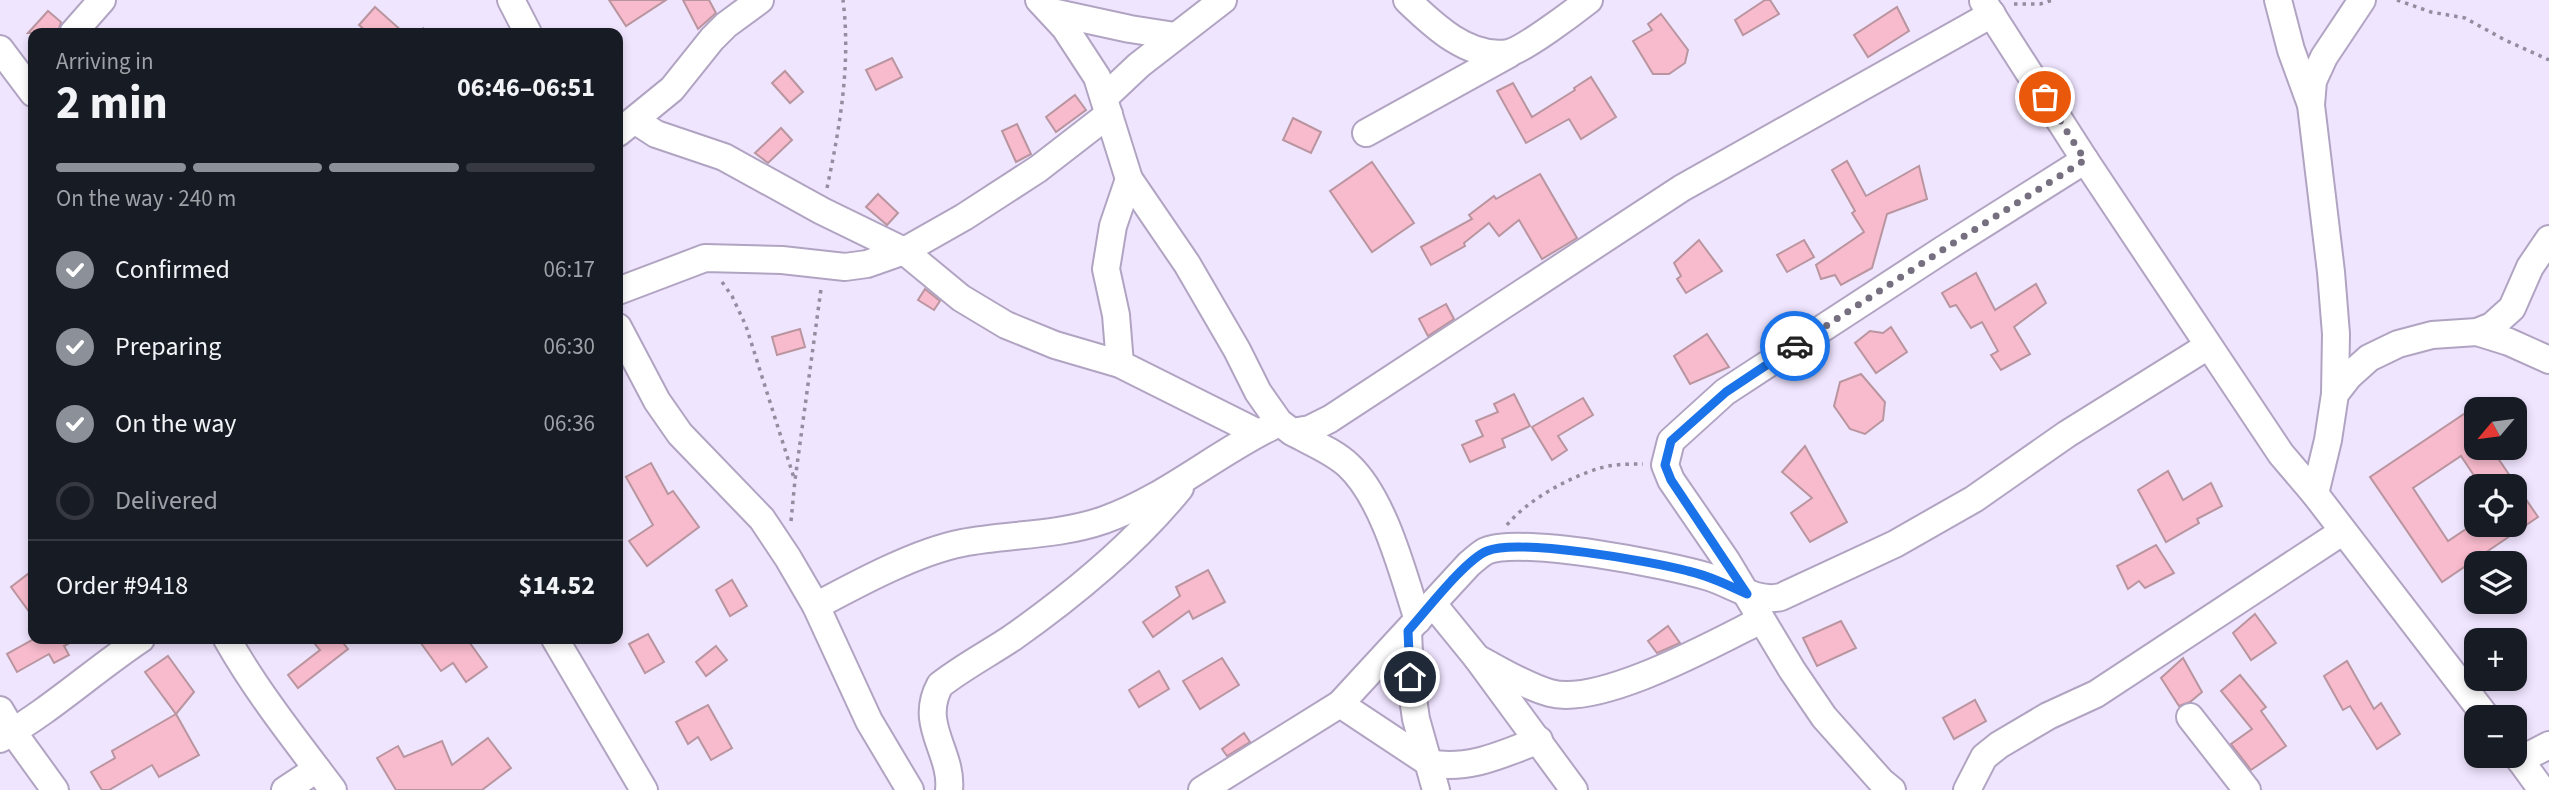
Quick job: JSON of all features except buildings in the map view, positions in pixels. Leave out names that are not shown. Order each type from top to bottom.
[{"type":"street","points":[[77,28],[102,0]]},
{"type":"street","points":[[511,0],[525,28]]},
{"type":"street","points":[[627,127],[672,89],[726,25],[760,0]]},
{"type":"street","points":[[623,289],[705,258],[782,260],[845,267],[904,251],[964,217],[1038,169],[1107,106],[1175,36],[1223,0]]},
{"type":"street","points":[[1406,0],[1433,24],[1462,43],[1484,53],[1511,53]]},
{"type":"street","points":[[1366,134],[1511,53],[1589,0]]},
{"type":"street","points":[[2278,0],[2291,50],[2311,105]]},
{"type":"street","points":[[2315,494],[2328,440],[2335,394],[2336,334],[2311,105],[2313,81],[2324,57],[2362,0]]},
{"type":"street","points":[[1046,6],[1129,29],[1175,36]]},
{"type":"street","points":[[1046,6],[1084,55],[1097,77],[1129,179],[1187,264],[1276,429]]},
{"type":"street","points":[[816,606],[860,582],[961,543],[1054,532],[1106,519],[1144,502],[1192,473],[1276,429],[1311,429],[1682,188],[1986,6],[2281,454],[2315,494],[2477,705]]},
{"type":"street","points":[[0,49],[28,78]]},
{"type":"street","points":[[627,127],[724,157],[822,211],[904,251],[961,298],[1006,326],[1055,345],[1120,364],[1276,429],[1347,464],[1365,486],[1382,518],[1420,618],[1410,677],[1416,719],[1436,790]]},
{"type":"street","points":[[1892,790],[1873,773],[1824,717],[1671,480],[1665,465],[1671,441],[1726,392],[2085,160]]},
{"type":"street","points":[[1120,364],[1116,315],[1105,269],[1113,226],[1129,179]]},
{"type":"street","points":[[2335,394],[2349,376],[2369,358],[2398,344],[2432,335],[2477,332],[2492,326],[2512,308],[2530,267],[2549,239]]},
{"type":"street","points":[[2477,332],[2510,342],[2549,360]]},
{"type":"street","points":[[623,336],[657,401],[680,435],[762,519],[788,558],[816,606],[869,721],[910,790]]},
{"type":"street","points":[[1202,790],[1340,704],[1469,564],[1487,551],[1520,547],[1659,565],[1716,579],[1747,594],[1781,597],[1895,544],[1974,499],[2067,434],[2208,346]]},
{"type":"street","points":[[949,790],[948,775],[934,731],[932,709],[933,696],[940,685],[1011,638],[1109,562],[1159,514],[1192,473]]},
{"type":"street","points":[[1967,790],[1984,757],[1999,745],[2048,716],[2096,694],[2343,532]]},
{"type":"street","points":[[1420,618],[1477,658],[1551,694],[1571,695],[1606,689],[1656,671],[1761,620]]},
{"type":"street","points":[[55,790],[4,727],[133,644]]},
{"type":"street","points":[[230,644],[333,790]]},
{"type":"street","points":[[558,644],[644,790]]},
{"type":"street","points":[[1477,658],[1574,790]]},
{"type":"street","points":[[1340,704],[1429,763],[1451,766],[1472,763],[1539,740]]},
{"type":"street","points":[[2190,717],[2247,790]]},
{"type":"street","points":[[2527,753],[2549,745]]},
{"type":"street","points":[[2525,768],[2542,790]]},
{"type":"street","points":[[285,790],[317,769]]},
{"type":"path","points":[[822,211],[843,109],[843,0]]},
{"type":"path","points":[[1986,6],[2040,4],[2053,0]]},
{"type":"path","points":[[2397,0],[2431,12],[2465,19],[2549,60]]},
{"type":"path","points":[[705,258],[732,296],[746,326],[795,480]]},
{"type":"path","points":[[788,558],[795,480],[824,265]]},
{"type":"path","points":[[1487,551],[1512,519],[1536,499],[1565,484],[1599,468],[1621,464],[1665,465]]},
{"type":"way so far","points":[[1795,346],[2085,160],[2045,97]]},
{"type":"route","points":[[1410,677],[1408,631],[1469,564],[1487,551],[1520,547],[1557,550],[1659,565],[1716,579],[1747,594],[1727,560],[1682,498],[1665,465],[1671,441],[1690,423],[1726,392],[1795,346]]}]
